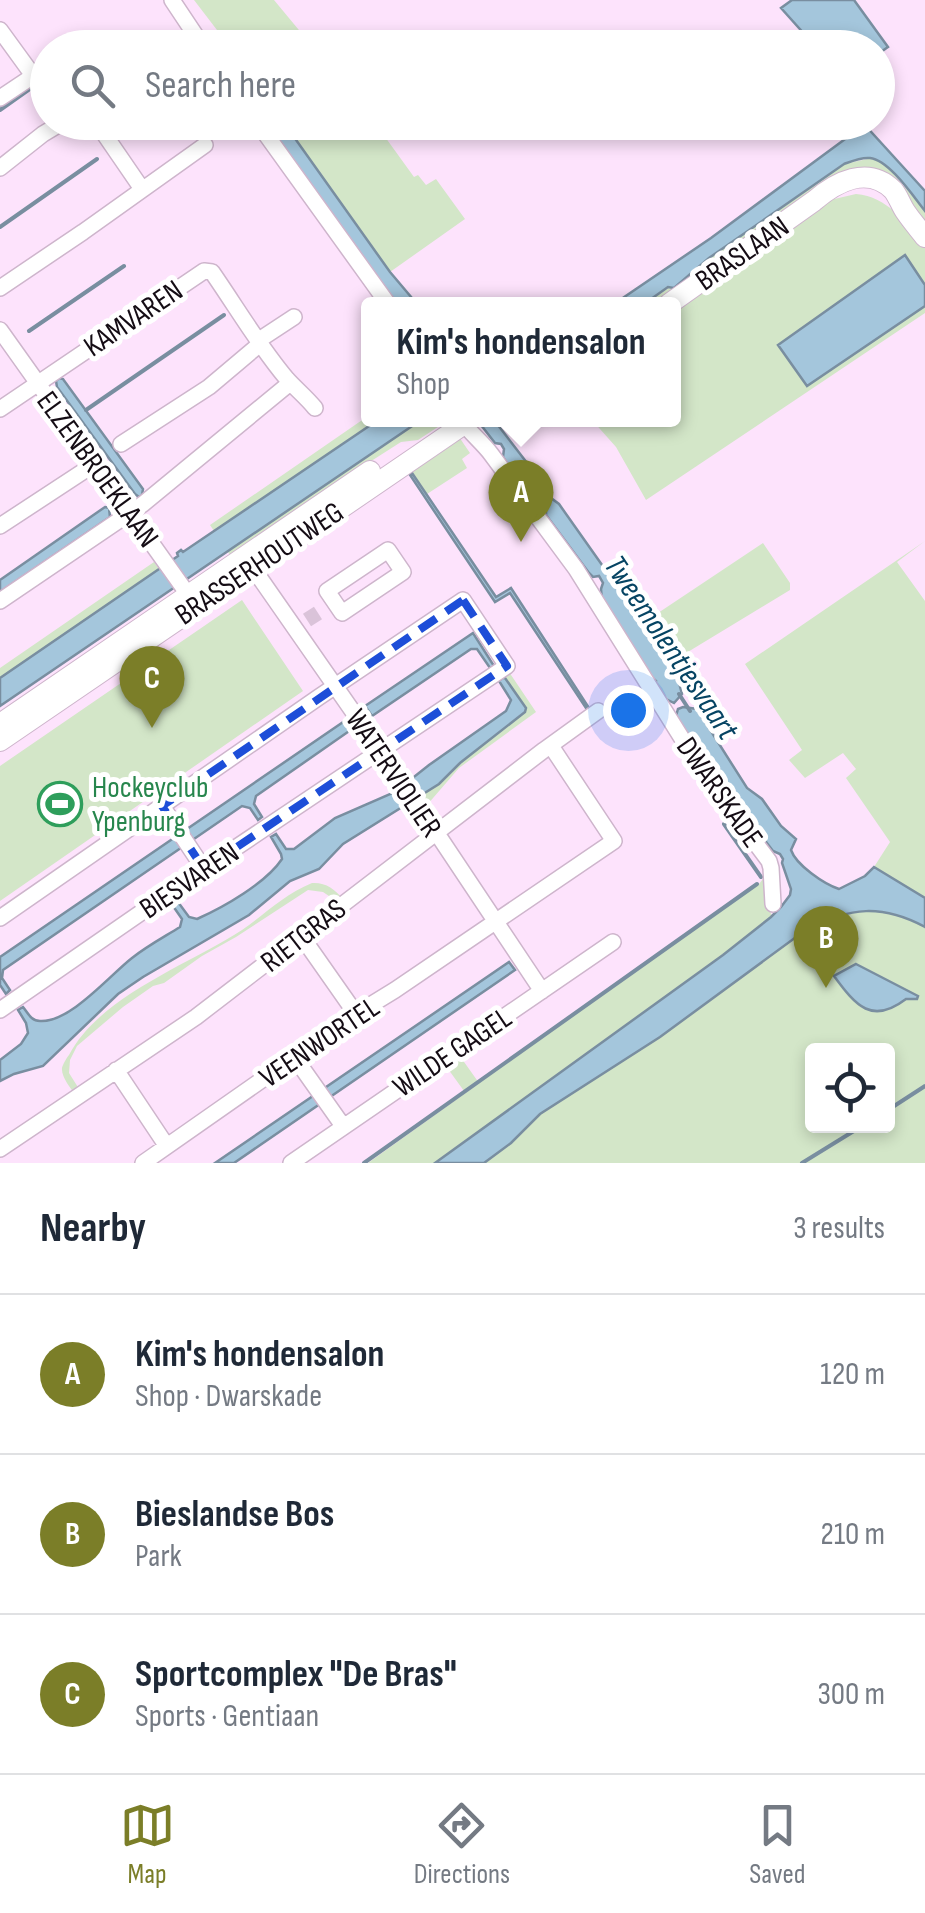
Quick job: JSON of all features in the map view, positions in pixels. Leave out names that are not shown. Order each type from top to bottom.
[{"type":"main road","name":"BRASLAAN","points":[[679,297],[814,202],[846,191],[878,194],[904,209],[925,237]]},
{"type":"main road","name":"BRASSERHOUTWEG","points":[[0,724],[189,596],[461,427]]},
{"type":"main road","name":"BRASSERHOUTWEG","points":[[0,741],[189,596]]},
{"type":"street","points":[[172,0],[192,30]]},
{"type":"street","points":[[0,30],[30,71]]},
{"type":"street","points":[[0,98],[30,76]]},
{"type":"street","points":[[0,168],[35,140]]},
{"type":"street","points":[[108,140],[142,189]]},
{"type":"street","points":[[271,140],[383,297]]},
{"type":"street","points":[[0,288],[205,145]]},
{"type":"street","name":"KAMVAREN","points":[[37,384],[204,271],[212,272],[290,383],[315,408]]},
{"type":"street","points":[[122,444],[208,387],[294,318]]},
{"type":"street","name":"ELZENBROEKLAAN","points":[[0,330],[189,596]]},
{"type":"street","points":[[0,601],[130,514],[290,383]]},
{"type":"street","points":[[0,409],[37,384]]},
{"type":"street","name":"DWARSKADE","points":[[470,427],[576,569],[706,777],[768,861],[772,868],[773,904]]},
{"type":"street","points":[[0,526],[96,463]]},
{"type":"street","points":[[388,550],[402,572],[342,613],[334,602],[327,591],[388,550]]},
{"type":"street","name":"WATERVIOLIER","points":[[248,562],[307,620],[335,686],[542,991]]},
{"type":"street","name":"BIESVAREN","points":[[0,1010],[507,666],[463,600],[335,686]]},
{"type":"street","points":[[307,620],[334,602]]},
{"type":"street","points":[[0,918],[335,686]]},
{"type":"street","name":"RIETGRAS","points":[[0,1148],[196,1016],[598,711]]},
{"type":"street","name":"VEENWORTEL","points":[[143,1163],[614,840],[551,746]]},
{"type":"street","points":[[162,806],[204,869]]},
{"type":"street","points":[[302,938],[356,1014]]},
{"type":"street","name":"WILDE GAGEL","points":[[291,1163],[613,942]]},
{"type":"street","points":[[295,1058],[343,1126]]},
{"type":"street","points":[[116,1070],[166,1146]]},
{"type":"highlighted area","points":[[463,600],[507,666],[204,869],[162,806]]},
{"type":"green space","points":[[194,0],[274,0],[299,30],[217,30]]},
{"type":"green space","points":[[296,140],[387,140],[414,177],[418,175],[426,185],[436,179],[465,219],[390,272]]},
{"type":"green space","points":[[872,158],[886,165],[925,211],[925,226],[868,172],[671,297],[655,297],[686,277],[844,164]]},
{"type":"green space","points":[[856,194],[887,205],[925,245],[925,285],[904,255],[807,386],[925,306],[925,313],[646,500],[616,447],[598,427],[681,427],[681,303],[830,200]]},
{"type":"green space","points":[[361,421],[361,427],[368,427],[214,531],[210,525]]},
{"type":"green space","points":[[411,427],[438,427],[418,440],[401,442],[365,465],[233,560],[228,552]]},
{"type":"green space","points":[[457,434],[470,453],[462,459],[467,468],[427,494],[409,467]]},
{"type":"green space","points":[[925,541],[897,562],[925,601],[925,898],[874,867],[890,842],[846,778],[856,769],[843,753],[805,778],[789,760],[802,750],[745,664]]},
{"type":"green space","points":[[763,543],[790,583],[790,590],[668,664],[643,623]]},
{"type":"green space","points":[[154,562],[159,569],[0,678],[0,668]]},
{"type":"green space","points":[[242,600],[303,691],[0,901],[0,766]]},
{"type":"green space","points":[[507,669],[536,712],[459,768],[427,805],[420,795],[439,784],[525,712],[502,678]]},
{"type":"green space","points":[[769,871],[768,906],[772,916],[723,955],[435,1163],[368,1163],[471,1089],[464,1091],[443,1062],[457,1052],[479,1083],[759,884]]},
{"type":"green space","points":[[312,883],[329,887],[343,899],[338,902],[323,892],[308,890],[164,983],[153,986],[77,1046],[69,1073],[81,1092],[75,1095],[62,1067],[83,1034],[102,1016],[123,999],[242,930],[284,898]]},
{"type":"green space","points":[[865,909],[908,914],[925,923],[925,1163],[483,1163],[511,1143],[540,1114],[660,1037],[825,919]]},
{"type":"water","points":[[792,0],[854,0],[876,30],[801,30],[781,8]]},
{"type":"water","points":[[275,140],[296,140],[411,297],[388,297]]},
{"type":"water","points":[[844,140],[878,140],[925,191],[925,211],[900,180],[877,160],[844,164],[709,258],[674,288],[668,287],[654,297],[624,297]]},
{"type":"water","points":[[905,255],[925,285],[925,306],[807,386],[778,345]]},
{"type":"water","points":[[59,378],[143,489],[142,495],[135,494],[57,387]]},
{"type":"water","points":[[368,427],[411,427],[0,706],[0,678]]},
{"type":"water","points":[[483,427],[499,427],[643,623],[679,683],[682,694],[674,703],[655,685],[602,600],[603,583],[599,576],[589,573],[542,505],[522,486],[503,457],[501,444],[495,443]]},
{"type":"water","points":[[412,473],[496,597],[511,588],[589,708],[510,593],[495,602]]},
{"type":"water","points":[[105,507],[109,508],[110,517],[0,592],[0,580]]},
{"type":"water","points":[[473,633],[494,666],[490,668],[477,649],[471,649],[372,716],[365,706]]},
{"type":"water","points":[[502,678],[526,708],[525,712],[439,784],[343,844],[319,869],[290,881],[249,915],[118,994],[43,1066],[0,1081],[0,1060],[21,1044],[28,1033],[18,1010],[23,1007],[40,1021],[64,1014],[138,954],[180,927],[182,919],[173,906],[178,902],[189,917],[197,919],[266,877],[282,859],[271,837],[276,834],[286,849],[294,849],[335,818],[395,792],[506,711],[511,700],[499,681]]},
{"type":"water","points":[[683,707],[697,709],[747,788],[762,799],[781,826],[796,839],[791,850],[804,868],[839,889],[874,867],[925,898],[925,927],[894,915],[866,911],[838,916],[807,929],[660,1037],[540,1114],[484,1163],[435,1163],[723,955],[771,917],[790,895],[783,859],[751,822],[742,804],[704,764],[676,716]]},
{"type":"water","points":[[349,718],[355,727],[256,796],[254,804],[262,817],[258,820],[250,808],[242,806],[3,970],[2,978],[10,990],[6,994],[0,985],[0,957]]},
{"type":"water","points":[[509,962],[515,970],[234,1163],[215,1163]]},
{"type":"water","points":[[856,964],[918,996],[917,999],[906,999],[884,1011],[857,1003],[834,976]]},
{"type":"waterway","points":[[0,110],[30,89]]},
{"type":"waterway","points":[[0,227],[97,159]]},
{"type":"waterway","points":[[29,331],[124,266]]},
{"type":"waterway","points":[[86,410],[224,315]]},
{"type":"waterway","name":"Tweemolentjesvaart","points":[[679,694],[690,711]]},
{"type":"waterway","points":[[724,824],[761,877]]},
{"type":"waterway","points":[[364,1163],[757,884]]},
{"type":"waterway","points":[[895,1105],[925,1086]]},
{"type":"waterway","points":[[802,1163],[851,1133]]},
{"type":"tunnel","points":[[307,620],[318,613]]},
{"type":"place","name":"Kim's hondensalon","points":[[521,542]]},
{"type":"place","name":"Sportcomplex \"De Bras\"","points":[[152,728]]},
{"type":"place","name":"Hockeyclub Ypenburg","points":[[60,804]]},
{"type":"place","name":"Bieslandse Bos","points":[[826,988]]}]
